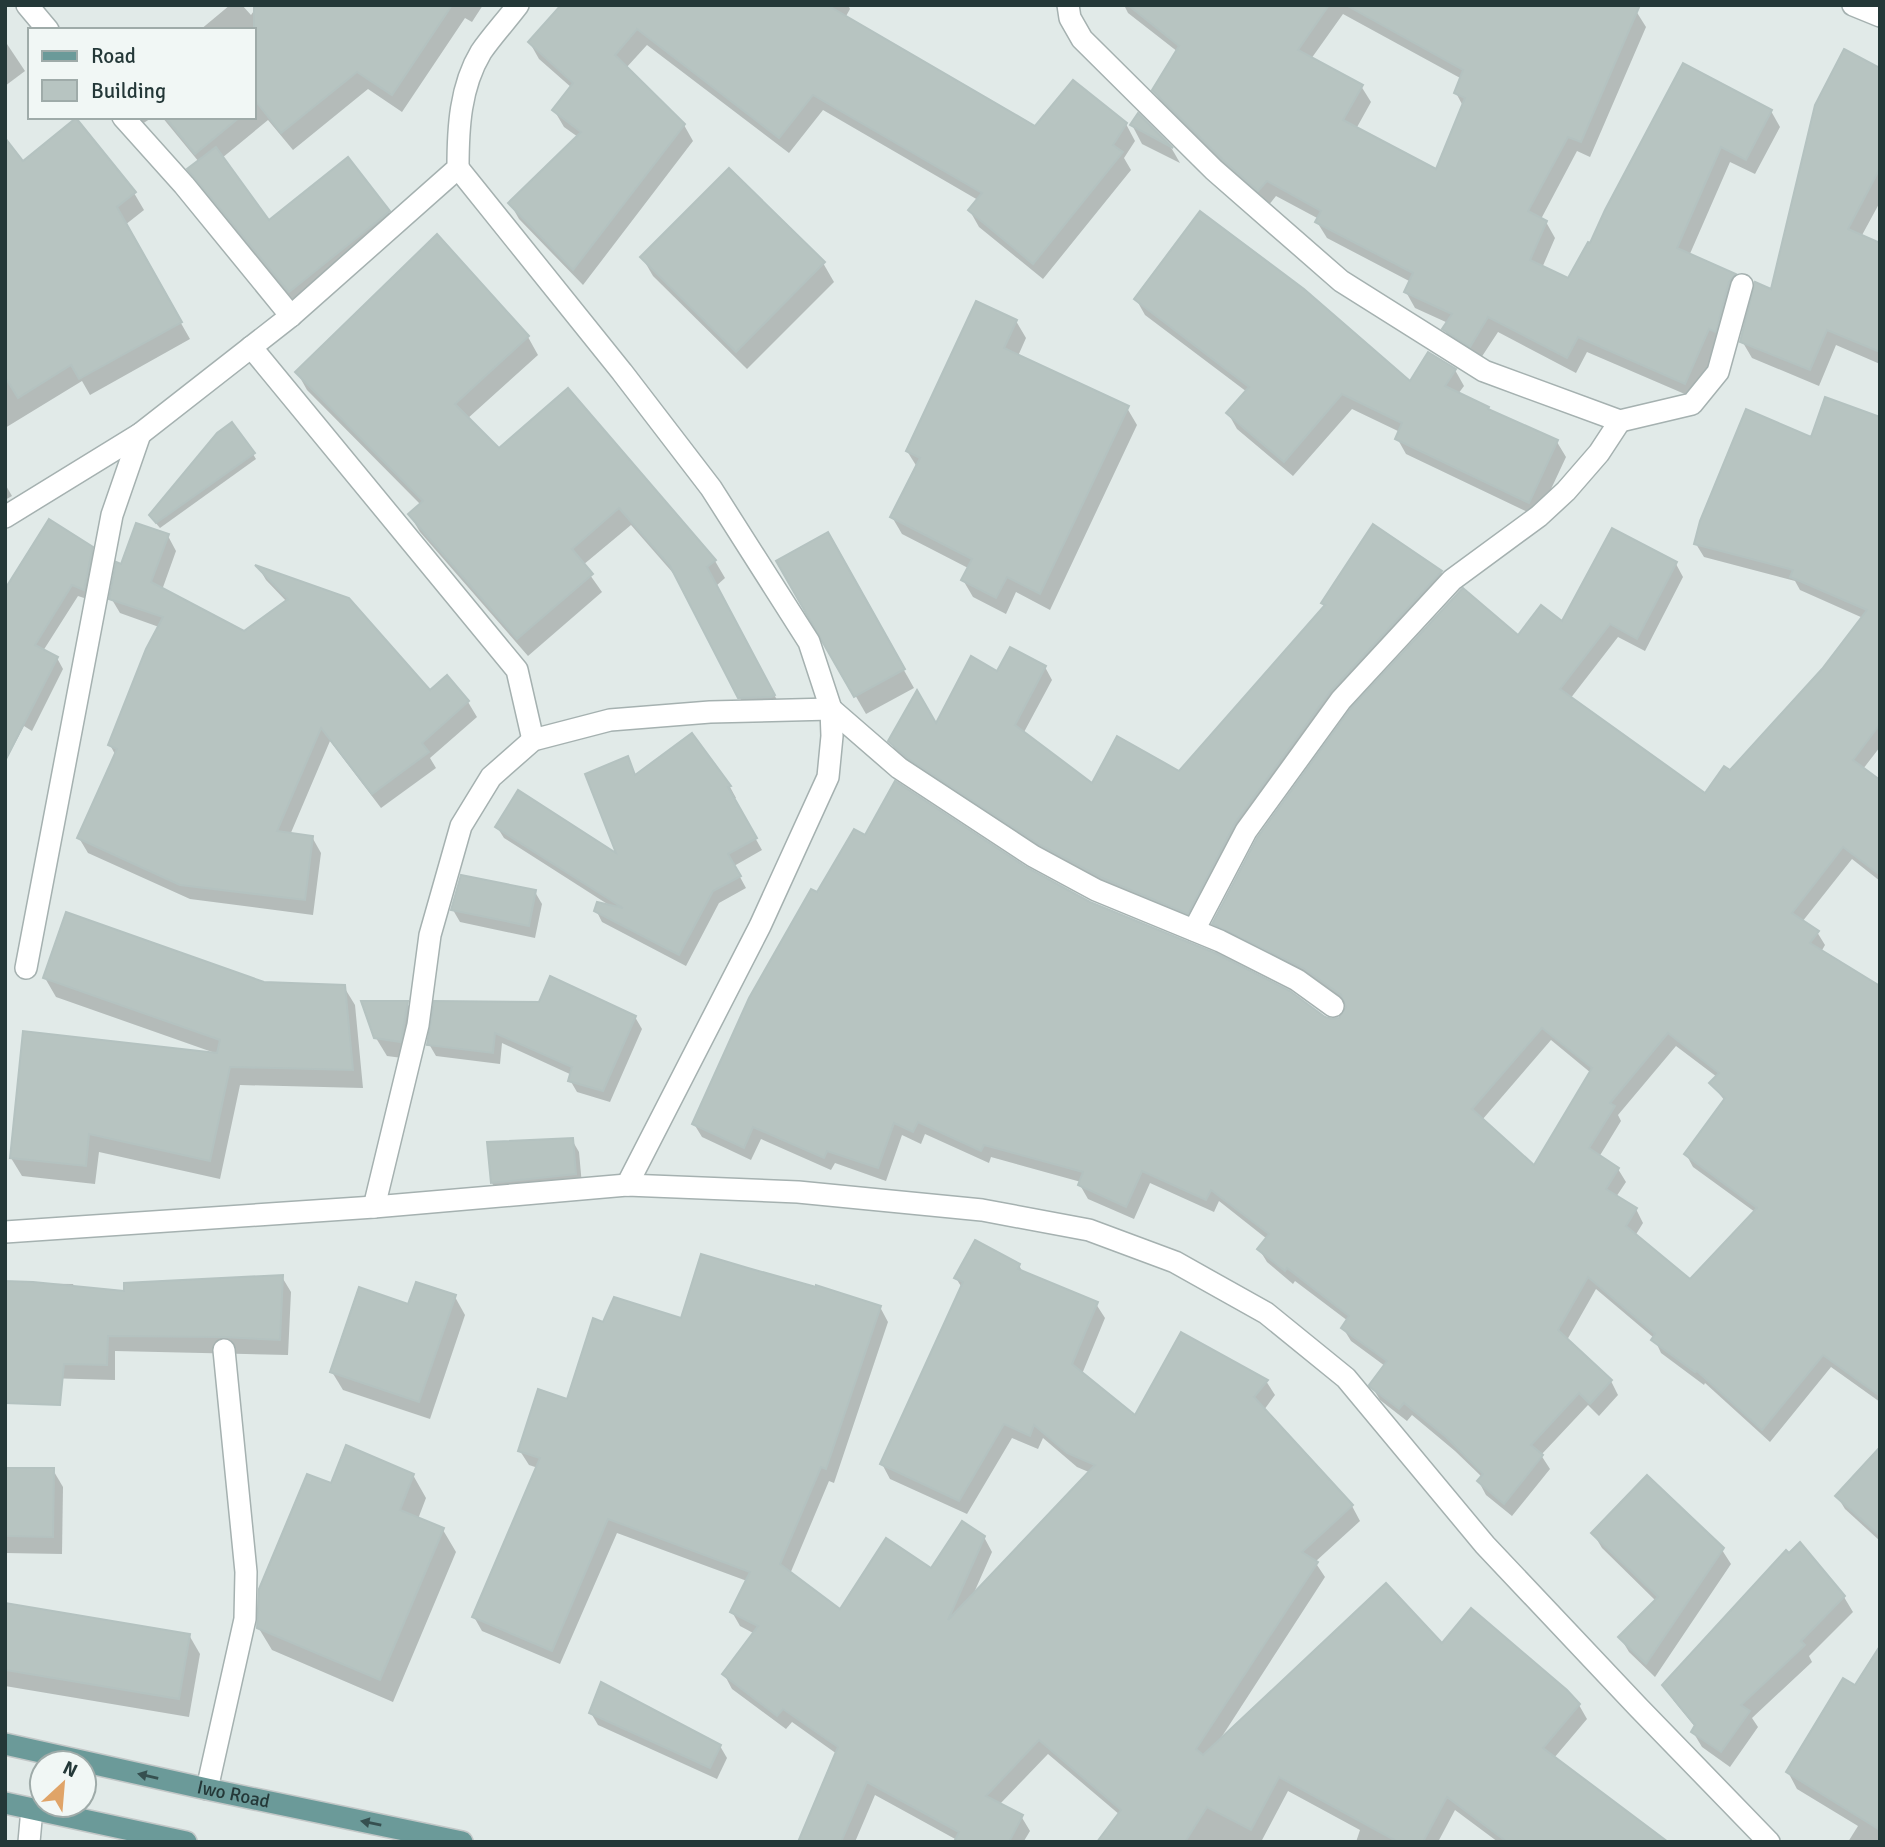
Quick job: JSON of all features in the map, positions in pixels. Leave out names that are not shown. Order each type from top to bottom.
[{"type":"main road","name":"Iwo Road","points":[[5,1744],[462,1842]]},
{"type":"main road","points":[[5,1803],[28,1808]]},
{"type":"main road","points":[[79,1819],[186,1842]]},
{"type":"street","points":[[27,5],[46,28]]},
{"type":"street","points":[[519,5],[481,53],[465,90],[458,125],[458,167],[711,488],[809,642],[831,709],[832,736],[828,777],[760,926],[627,1185]]},
{"type":"street","points":[[1068,5],[1070,18],[1082,39],[1213,170],[1341,281],[1484,371],[1620,421],[1692,404],[1718,372],[1742,285]]},
{"type":"street","points":[[1853,5],[1880,16]]},
{"type":"street","points":[[125,119],[184,185],[290,316]]},
{"type":"street","points":[[5,517],[140,434],[290,316],[458,167]]},
{"type":"street","points":[[251,347],[517,670],[533,740]]},
{"type":"street","points":[[1194,930],[1246,831],[1341,700],[1451,580],[1539,516],[1566,491],[1599,453],[1620,421]]},
{"type":"street","points":[[26,968],[112,515],[140,434]]},
{"type":"street","points":[[374,1207],[418,1026],[430,935],[461,826],[491,777],[533,740],[610,720],[710,712],[831,709],[899,768],[1033,856],[1096,890],[1194,930],[1297,980],[1333,1006]]},
{"type":"street","points":[[5,1232],[374,1207],[627,1185],[797,1192],[982,1210],[1089,1230],[1175,1262],[1266,1313],[1346,1378],[1485,1545],[1769,1842]]},
{"type":"street","points":[[207,1789],[245,1619],[246,1572],[224,1350]]},
{"type":"street","points":[[29,1842],[31,1819]]},
{"type":"building","points":[[254,5],[452,5],[392,95],[357,72],[281,133],[256,102]]},
{"type":"building","points":[[561,5],[827,5],[1035,126],[1073,80],[1127,123],[1113,145],[1123,152],[1033,264],[968,210],[982,193],[813,95],[779,138],[637,29],[615,55],[685,124],[573,270],[508,203],[581,132],[552,110],[573,83],[528,42]]},
{"type":"building","points":[[1128,5],[1329,5],[1298,50],[1363,85],[1343,120],[1436,169],[1465,98],[1454,93],[1463,70],[1346,5],[1640,5],[1581,142],[1568,137],[1528,211],[1547,221],[1530,260],[1568,278],[1588,242],[1590,243],[1683,63],[1772,110],[1746,160],[1721,147],[1677,248],[1736,274],[1729,282],[1716,332],[1709,329],[1685,384],[1578,337],[1567,358],[1488,317],[1470,347],[1442,329],[1452,314],[1404,292],[1413,273],[1315,222],[1321,211],[1267,181],[1258,191],[1152,90],[1179,46]]},
{"type":"building","points":[[1844,49],[1880,68],[1880,168],[1848,229],[1880,243],[1880,352],[1827,330],[1810,370],[1740,342],[1755,282],[1771,289],[1815,105]]},
{"type":"building","points":[[1138,113],[1173,148],[1130,125]]},
{"type":"building","points":[[77,119],[136,192],[117,207],[182,322],[79,379],[71,365],[18,398],[5,377],[5,138],[23,161]]},
{"type":"building","points":[[167,119],[238,119],[195,154]]},
{"type":"building","points":[[216,147],[269,220],[348,157],[390,211],[289,292],[187,169]]},
{"type":"building","points":[[729,168],[825,262],[736,352],[640,257]]},
{"type":"building","points":[[1200,211],[1304,289],[1410,381],[1428,352],[1456,369],[1445,386],[1489,407],[1488,409],[1558,440],[1529,503],[1395,439],[1402,423],[1342,394],[1284,462],[1226,413],[1249,387],[1134,299]]},
{"type":"building","points":[[437,234],[529,336],[455,404],[499,448],[568,388],[716,560],[707,567],[775,695],[738,698],[670,566],[619,508],[572,549],[593,574],[517,639],[408,514],[423,501],[295,372]]},
{"type":"building","points":[[976,301],[1017,320],[1004,348],[1129,406],[1040,594],[1007,577],[996,598],[961,580],[972,559],[890,517],[920,458],[906,451]]},
{"type":"building","points":[[1825,397],[1880,417],[1880,724],[1853,760],[1880,780],[1880,875],[1843,847],[1792,913],[1819,931],[1810,943],[1880,986],[1880,1396],[1823,1355],[1762,1430],[1697,1371],[1651,1340],[1655,1334],[1588,1277],[1558,1330],[1612,1380],[1590,1404],[1579,1393],[1531,1445],[1543,1455],[1504,1504],[1477,1481],[1483,1474],[1446,1437],[1404,1403],[1399,1409],[1370,1387],[1387,1361],[1341,1328],[1349,1316],[1287,1268],[1285,1271],[1257,1249],[1269,1234],[1211,1190],[1206,1200],[1142,1171],[1126,1207],[1078,1185],[1083,1172],[984,1145],[981,1151],[918,1122],[913,1132],[894,1123],[878,1168],[827,1151],[824,1158],[753,1127],[744,1148],[692,1124],[749,998],[811,889],[817,892],[854,829],[865,835],[895,781],[1026,867],[1090,902],[1215,953],[1290,991],[1325,1017],[1339,1018],[1346,1007],[1341,995],[1303,968],[1212,924],[1257,838],[1351,708],[1463,588],[1518,635],[1541,605],[1562,621],[1612,528],[1677,562],[1637,639],[1610,624],[1560,689],[1705,793],[1724,766],[1730,770],[1822,669],[1867,610],[1790,577],[1793,570],[1694,544],[1700,521],[1746,409],[1811,437]],"holes":[[[1542,1028],[1592,1068],[1534,1165],[1472,1109]],[[1668,1033],[1719,1073],[1709,1083],[1725,1098],[1684,1154],[1757,1208],[1690,1279],[1626,1226],[1637,1208],[1606,1189],[1619,1168],[1589,1148],[1615,1106],[1610,1103]]]},
{"type":"building","points":[[232,422],[255,453],[156,523],[149,515],[217,433]]},
{"type":"building","points":[[49,519],[93,547],[84,590],[72,585],[35,645],[58,657],[5,761],[5,589]]},
{"type":"building","points":[[136,523],[169,534],[151,582],[244,631],[288,599],[255,565],[349,598],[430,690],[447,675],[469,701],[422,743],[429,752],[372,794],[321,728],[277,831],[313,836],[305,900],[180,885],[77,838],[117,749],[108,745],[146,649],[163,617],[109,599],[116,562],[121,564]]},
{"type":"building","points":[[1373,524],[1442,571],[1330,692],[1235,823],[1188,914],[1102,878],[1040,845],[907,758],[888,741],[917,690],[936,723],[971,656],[997,671],[1010,647],[1046,666],[1015,725],[1092,783],[1117,736],[1179,771],[1325,605],[1321,603]]},
{"type":"building","points":[[828,532],[905,669],[854,697],[776,561]]},
{"type":"building","points":[[692,733],[731,786],[728,787],[757,838],[728,854],[741,876],[713,891],[679,955],[594,911],[597,902],[623,908],[495,827],[518,790],[616,853],[585,774],[628,756],[635,775]]},
{"type":"building","points":[[461,875],[536,890],[529,926],[451,910]]},
{"type":"building","points":[[66,912],[264,982],[345,985],[353,1070],[230,1067],[210,1161],[89,1134],[86,1166],[10,1158],[23,1031],[217,1053],[220,1040],[43,978]]},
{"type":"building","points":[[550,976],[636,1016],[603,1091],[568,1081],[572,1067],[495,1033],[493,1053],[427,1045],[434,1001],[539,1002]]},
{"type":"building","points":[[361,1001],[408,1001],[401,1042],[374,1038]]},
{"type":"building","points":[[573,1138],[576,1174],[491,1183],[487,1142]]},
{"type":"building","points":[[975,1240],[1020,1264],[1018,1269],[1098,1302],[1072,1364],[1135,1415],[1181,1332],[1268,1380],[1254,1397],[1353,1505],[1302,1552],[1318,1562],[1196,1749],[1203,1755],[1386,1583],[1442,1643],[1471,1608],[1567,1690],[1580,1704],[1543,1748],[1668,1842],[1507,1842],[1447,1797],[1423,1842],[1398,1842],[1279,1777],[1251,1830],[1207,1807],[1185,1842],[1097,1842],[1121,1810],[1039,1740],[986,1796],[1023,1815],[1009,1842],[954,1842],[959,1832],[867,1782],[841,1842],[798,1842],[838,1747],[783,1709],[777,1716],[722,1674],[758,1626],[730,1612],[750,1572],[608,1519],[552,1651],[472,1617],[540,1458],[518,1451],[538,1389],[567,1399],[593,1318],[603,1322],[614,1297],[681,1318],[701,1254],[816,1285],[881,1306],[826,1469],[821,1467],[780,1564],[840,1609],[886,1538],[931,1568],[962,1521],[985,1536],[948,1620],[1095,1465],[1067,1453],[1034,1425],[1030,1436],[1004,1424],[959,1501],[880,1464],[963,1282],[954,1278]]},
{"type":"building","points":[[283,1275],[280,1340],[108,1336],[107,1365],[64,1364],[60,1405],[5,1403],[5,1281],[124,1291],[124,1283]]},
{"type":"building","points":[[416,1282],[456,1295],[419,1402],[330,1372],[359,1287],[408,1304]]},
{"type":"building","points":[[346,1445],[414,1474],[400,1510],[444,1528],[380,1680],[257,1628],[259,1589],[307,1474],[331,1483]]},
{"type":"building","points":[[1880,1447],[1880,1536],[1835,1496]]},
{"type":"building","points":[[5,1468],[54,1468],[53,1537],[5,1536]]},
{"type":"building","points":[[1647,1475],[1724,1548],[1646,1664],[1618,1637],[1658,1597],[1591,1533]]},
{"type":"building","points":[[1800,1542],[1845,1596],[1801,1641],[1805,1645],[1741,1705],[1750,1711],[1721,1752],[1691,1732],[1695,1725],[1662,1685],[1786,1550],[1789,1553]]},
{"type":"building","points":[[5,1603],[190,1634],[179,1699],[5,1670]]},
{"type":"building","points":[[1880,1646],[1880,1830],[1786,1772],[1843,1678],[1855,1685]]},
{"type":"building","points":[[601,1682],[721,1745],[710,1768],[589,1713]]}]
